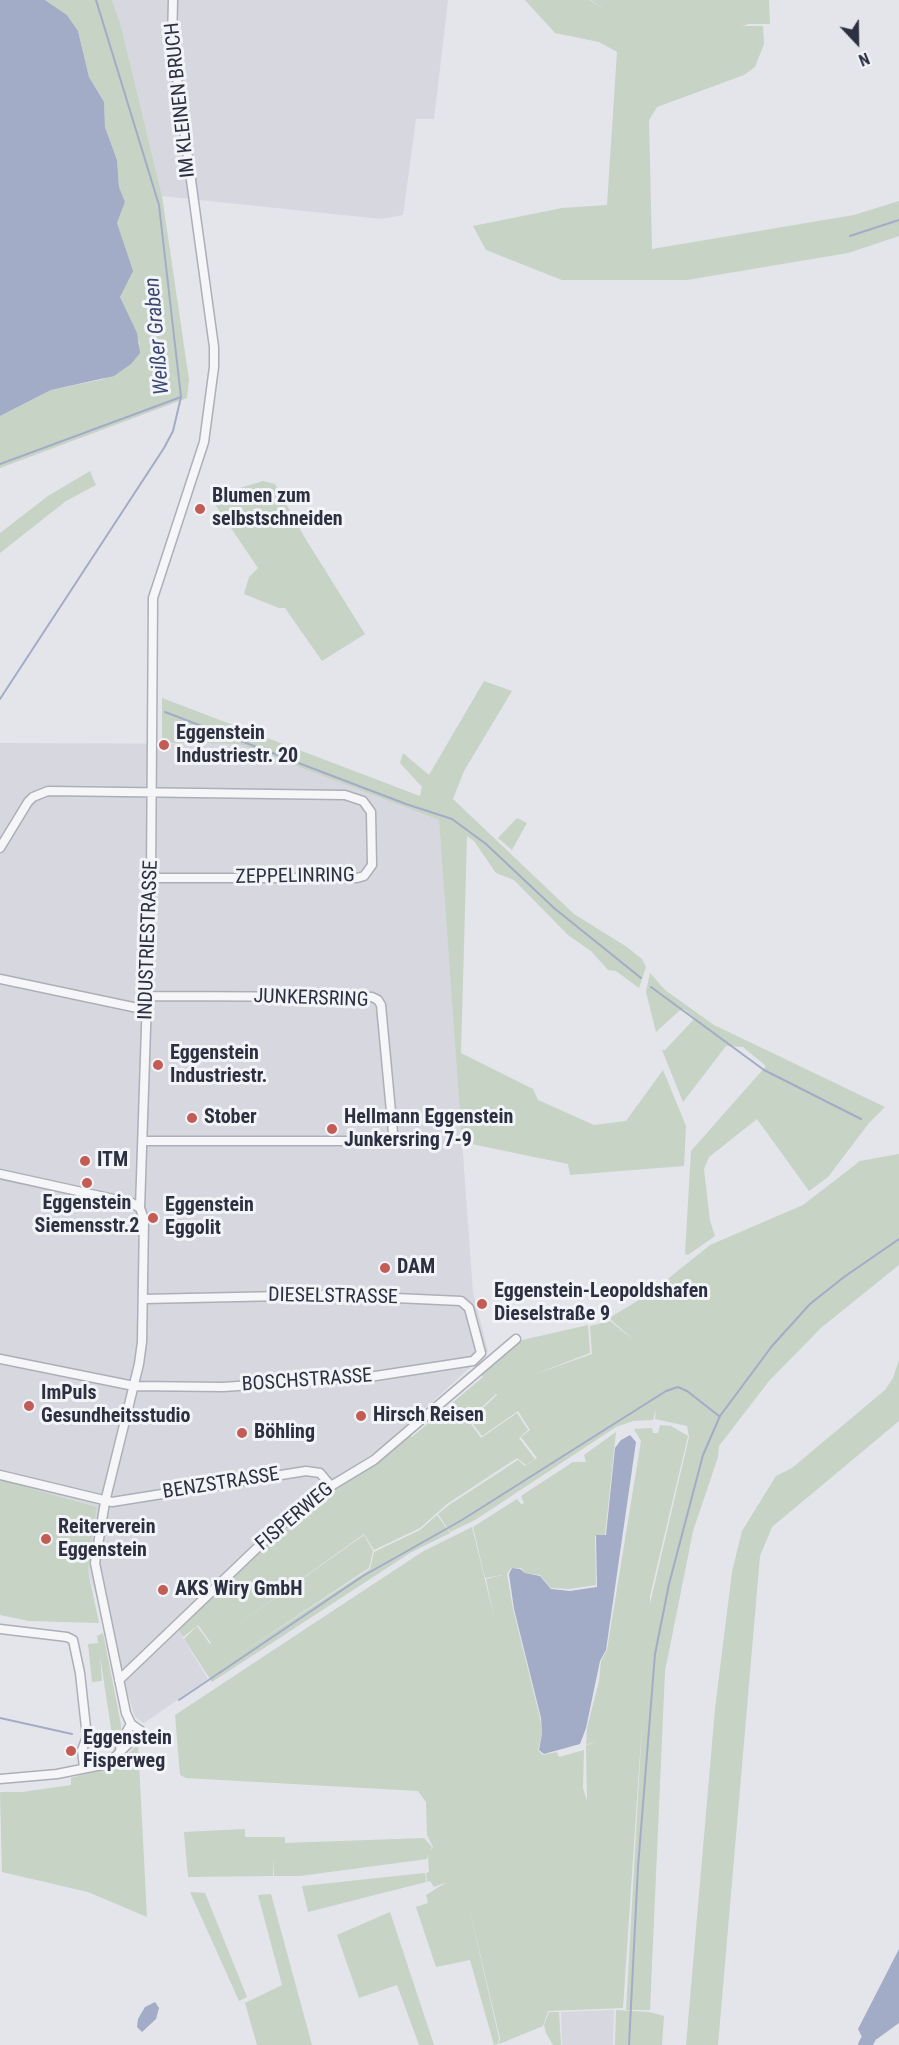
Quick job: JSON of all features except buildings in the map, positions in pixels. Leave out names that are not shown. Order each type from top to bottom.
[{"type":"street","name":"IM KLEINEN BRUCH","points":[[172,0],[172,42],[192,201]]},
{"type":"street","name":"INDUSTRIESTRASSE","points":[[119,1680],[95,1563],[105,1502],[139,1364],[144,1219],[140,1208],[145,1141],[153,793],[153,598],[204,442],[214,367],[214,348],[192,201]]},
{"type":"street","points":[[0,848],[28,802],[40,793],[153,793]]},
{"type":"street","name":"ZEPPELINRING","points":[[151,878],[357,878],[364,876],[372,865],[371,812],[369,806],[356,798],[345,795],[153,793]]},
{"type":"street","points":[[0,978],[147,1010]]},
{"type":"street","name":"JUNKERSRING","points":[[145,1141],[385,1141],[391,1138],[393,1133],[381,1005],[378,1000],[372,997],[147,996]]},
{"type":"street","points":[[0,1174],[132,1203],[140,1208]]},
{"type":"street","name":"DIESELSTRASSE","points":[[142,1299],[330,1295],[461,1301],[469,1308],[481,1353],[478,1358]]},
{"type":"street","name":"FISPERWEG","points":[[119,1680],[280,1526],[331,1486],[374,1460],[516,1339]]},
{"type":"street","name":"BOSCHSTRASSE","points":[[0,1359],[134,1386],[223,1387],[361,1378],[478,1358]]},
{"type":"street","name":"BENZSTRASSE","points":[[105,1502],[306,1471],[320,1473],[331,1486]]},
{"type":"street","points":[[0,1475],[105,1502]]},
{"type":"street","points":[[0,1629],[67,1637],[73,1640],[80,1673],[87,1737],[82,1750],[84,1768]]},
{"type":"street","points":[[0,1779],[84,1768],[110,1761],[141,1731],[131,1724],[126,1713],[119,1680]]},
{"type":"street","points":[[120,1752],[121,1742],[131,1724]]},
{"type":"shaded area","points":[[112,0],[448,0],[434,119],[416,119],[403,215],[381,219],[162,196],[121,26]]},
{"type":"shaded area","points":[[0,743],[238,744],[439,820],[473,1293],[488,1351],[384,1446],[319,1488],[270,1529],[173,1622],[208,1679],[144,1723],[135,1717],[88,1571],[97,1507],[0,1480]]},
{"type":"shaded area","points":[[614,2010],[613,2045],[562,2045],[561,2012]]},
{"type":"green space","points":[[45,0],[112,0],[121,26],[162,196],[189,380],[187,398],[0,468],[0,416],[51,390],[104,379],[140,344],[120,297],[124,285],[121,236],[117,223],[125,202],[119,187],[117,160],[105,127],[104,102],[89,77],[78,31],[67,15]]},
{"type":"green space","points":[[525,0],[590,0],[608,12],[591,0],[769,0],[770,24],[742,26],[763,26],[764,44],[755,67],[744,75],[657,107],[649,120],[652,249],[854,215],[899,201],[899,236],[848,253],[687,280],[562,280],[486,250],[473,226],[562,208],[607,205],[617,52],[599,42],[555,33]]},
{"type":"green space","points":[[90,471],[96,485],[66,501],[0,553],[0,533],[48,496]]},
{"type":"green space","points":[[263,481],[275,484],[305,538],[365,634],[322,661],[285,608],[279,608],[244,594],[249,577],[258,568],[210,497]]},
{"type":"green space","points":[[484,681],[512,691],[464,771],[453,799],[574,914],[627,947],[642,959],[646,967],[639,988],[616,971],[608,970],[591,951],[568,935],[514,880],[496,873],[474,841],[467,836],[461,1053],[533,1089],[538,1100],[594,1125],[626,1121],[663,1070],[686,1126],[684,1166],[570,1175],[568,1164],[462,1142],[439,820],[238,744],[162,743],[162,698],[420,796],[422,787],[400,763],[403,753],[429,775]]},
{"type":"green space","points":[[517,818],[527,823],[512,850],[498,838]]},
{"type":"green space","points":[[650,973],[665,990],[714,1025],[885,1107],[869,1123],[828,1177],[809,1191],[757,1119],[709,1157],[704,1169],[710,1221],[715,1236],[688,1255],[685,1254],[691,1151],[766,1066],[743,1047],[726,1046],[683,1102],[662,1050],[665,1050],[695,1018],[684,1009],[656,1032],[646,992]]},
{"type":"green space","points":[[899,1154],[899,1265],[822,1327],[769,1381],[719,1446],[718,1457],[693,1531],[665,1671],[650,2010],[626,2010],[643,1709],[623,2008],[548,2011],[543,2026],[499,2044],[500,2038],[465,1890],[499,2038],[498,2044],[494,2045],[470,1960],[436,1967],[416,1907],[428,1903],[426,1895],[447,1882],[434,1887],[430,1881],[427,1882],[428,1855],[427,1859],[300,1876],[274,1876],[273,1857],[273,1876],[188,1877],[184,1832],[245,1829],[245,1837],[285,1837],[285,1843],[424,1838],[432,1847],[430,1851],[433,1847],[427,1835],[426,1802],[418,1791],[186,1778],[180,1775],[175,1715],[422,1552],[472,1527],[494,1617],[486,1579],[503,1575],[485,1578],[473,1527],[517,1499],[521,1504],[524,1503],[521,1496],[573,1462],[586,1462],[584,1455],[616,1432],[605,1535],[595,1536],[596,1585],[569,1589],[551,1588],[540,1575],[525,1573],[521,1568],[511,1568],[507,1574],[513,1609],[540,1718],[542,1734],[538,1750],[543,1755],[557,1752],[559,1757],[584,1750],[583,1788],[587,1801],[586,1746],[597,1740],[586,1745],[587,1728],[599,1681],[601,1661],[607,1650],[641,1441],[634,1429],[652,1428],[653,1433],[658,1433],[660,1425],[671,1426],[688,1436],[650,1604],[689,1437],[687,1426],[655,1419],[656,1409],[653,1420],[633,1421],[616,1427],[475,1520],[450,1532],[438,1514],[518,1460],[525,1466],[537,1458],[521,1437],[530,1430],[518,1411],[482,1436],[470,1420],[497,1395],[489,1384],[496,1394],[468,1420],[481,1438],[517,1413],[528,1430],[519,1438],[535,1459],[526,1465],[517,1458],[447,1504],[420,1528],[374,1550],[364,1534],[215,1641],[364,1535],[373,1551],[369,1568],[229,1661],[370,1569],[374,1552],[420,1530],[437,1515],[450,1533],[410,1553],[212,1682],[184,1639],[197,1626],[211,1643],[198,1625],[183,1637],[177,1628],[283,1528],[319,1499],[387,1455],[409,1435],[412,1437],[483,1377],[481,1374],[518,1341],[588,1325],[590,1353],[530,1376],[592,1354],[590,1326],[610,1321],[636,1342],[609,1318],[649,1294],[710,1245],[803,1205],[860,1161]]},
{"type":"green space","points":[[899,1360],[899,1421],[772,1527],[760,1556],[718,2045],[686,2045],[715,1709],[732,1572],[742,1531],[776,1476],[792,1468],[885,1390],[893,1378]]},
{"type":"green space","name":"Reiterverein Eggenstein","points":[[0,1480],[97,1507],[88,1571],[99,1623],[29,1621],[0,1615]]},
{"type":"green space","points":[[103,1633],[121,1725],[121,1735],[114,1750],[109,1742],[112,1735],[100,1656],[102,1681],[92,1682],[88,1644],[98,1643],[97,1636]]},
{"type":"green space","points":[[138,1744],[147,1917],[88,1892],[2,1872],[0,1792],[22,1792],[71,1785],[71,1778],[118,1764]]},
{"type":"green space","points":[[425,1873],[426,1882],[308,1912],[302,1886]]},
{"type":"green space","points":[[190,1892],[205,1893],[247,1997],[239,2001]]},
{"type":"green space","points":[[271,1894],[312,2045],[257,2045],[245,2003],[282,1985],[258,1895]]},
{"type":"green space","points":[[390,1912],[434,2045],[419,2045],[397,1985],[359,1998],[337,1935]]},
{"type":"green space","points":[[616,2010],[649,2012],[664,2016],[662,2045],[615,2045]]},
{"type":"green space","points":[[549,2012],[559,2012],[561,2045],[553,2045],[546,2033],[544,2025]]},
{"type":"water","points":[[0,0],[45,0],[67,15],[78,31],[89,77],[104,102],[105,127],[117,160],[119,187],[125,202],[117,223],[133,271],[120,297],[137,333],[140,353],[131,364],[114,376],[51,390],[0,416]]},
{"type":"water","points":[[630,1435],[636,1442],[606,1650],[600,1661],[586,1728],[580,1744],[544,1754],[539,1750],[542,1734],[541,1718],[514,1609],[509,1574],[512,1568],[540,1576],[551,1589],[570,1591],[597,1587],[596,1535],[606,1535],[615,1448],[621,1440]]},
{"type":"water","points":[[899,1949],[899,2023],[877,2039],[867,2039],[862,2037],[858,2029]]},
{"type":"water","points":[[155,2002],[159,2008],[156,2019],[142,2032],[137,2027],[138,2019],[145,2007]]},
{"type":"waterway","name":"Weißer Graben","points":[[0,699],[164,448],[173,431],[181,397],[159,205],[96,0]]},
{"type":"waterway","points":[[850,236],[899,220]]},
{"type":"waterway","points":[[0,464],[181,397]]},
{"type":"waterway","points":[[165,712],[406,804],[452,819],[486,844],[554,908],[641,978]]},
{"type":"waterway","points":[[651,987],[764,1070],[861,1119]]},
{"type":"waterway","points":[[629,2045],[638,1867],[655,1654],[669,1584],[703,1455],[720,1416],[772,1346],[810,1304],[899,1239]]},
{"type":"waterway","points":[[179,1700],[363,1576],[462,1520],[666,1391],[678,1387],[687,1391],[719,1416]]},
{"type":"waterway","points":[[0,1718],[72,1734]]},
{"type":"waterway","points":[[865,2045],[877,2023]]},
{"type":"place","name":"Blumen zum selbstschneiden","points":[[200,509]]},
{"type":"place","name":"Eggenstein Industriestr. 20","points":[[164,745]]},
{"type":"place","name":"Eggenstein Industriestr.","points":[[158,1065]]},
{"type":"place","name":"Stober","points":[[192,1118]]},
{"type":"place","name":"Hellmann Eggenstein Junkersring 7-9","points":[[332,1129]]},
{"type":"place","name":"ITM","points":[[85,1161]]},
{"type":"place","name":"Eggenstein Siemensstr.2","points":[[87,1183]]},
{"type":"place","name":"Eggenstein Eggolit","points":[[153,1218]]},
{"type":"place","name":"DAM","points":[[385,1268]]},
{"type":"place","name":"Eggenstein-Leopoldshafen Dieselstraße 9","points":[[482,1304]]},
{"type":"place","name":"ImPuls Gesundheitsstudio","points":[[29,1406]]},
{"type":"place","name":"Hirsch Reisen","points":[[361,1416]]},
{"type":"place","name":"Böhling","points":[[242,1433]]},
{"type":"place","name":"Reiterverein Eggenstein","points":[[46,1539]]},
{"type":"place","name":"AKS Wiry GmbH","points":[[163,1590]]},
{"type":"place","name":"Eggenstein Fisperweg","points":[[71,1751]]}]
